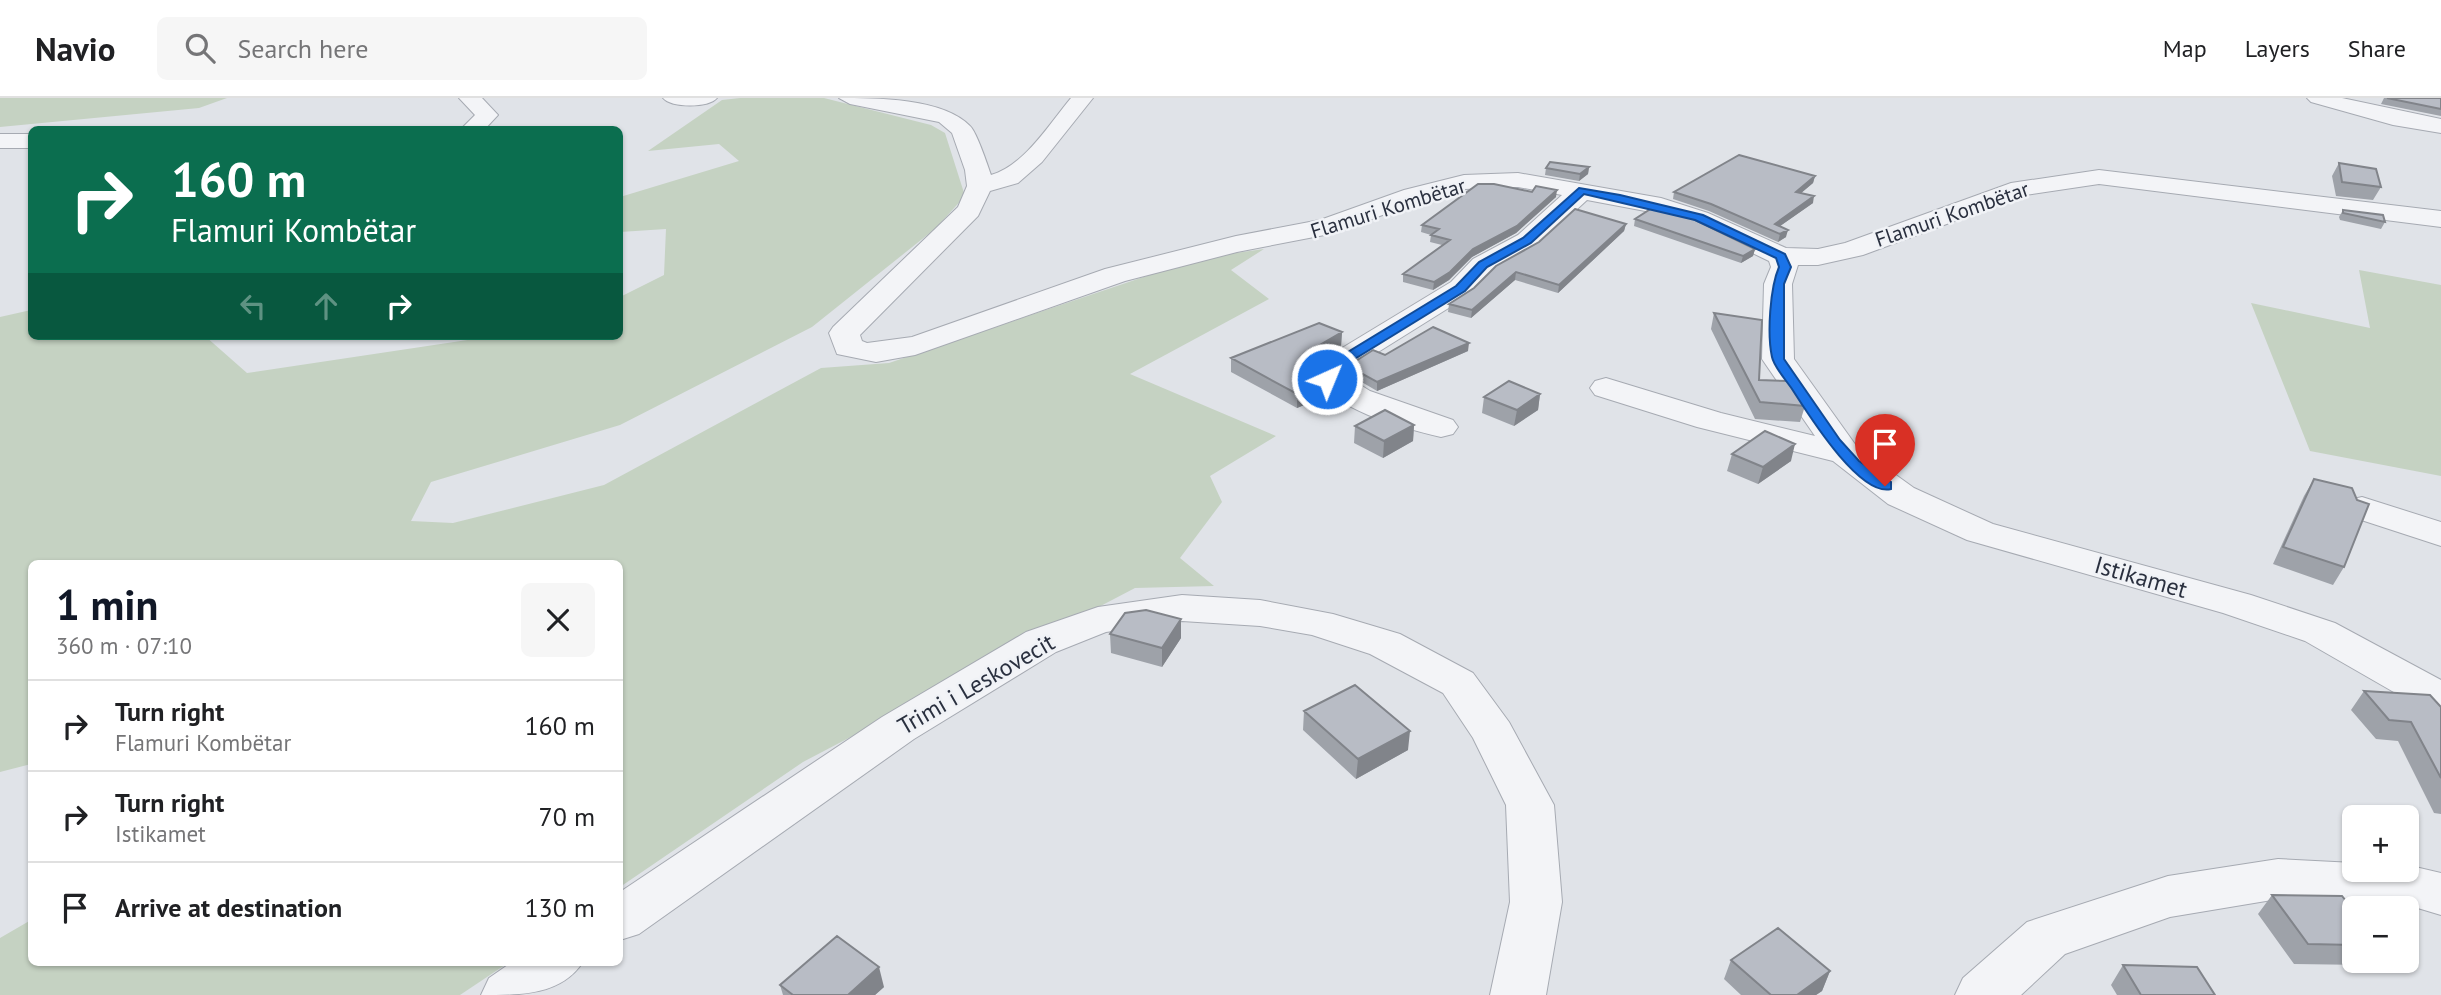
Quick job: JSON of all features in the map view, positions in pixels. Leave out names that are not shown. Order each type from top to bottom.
[{"type":"street","points":[[470,98],[488,115],[476,126]]},
{"type":"street","points":[[674,98],[706,98]]},
{"type":"street","points":[[850,98],[946,117],[962,131],[964,145],[982,177],[981,186],[1010,178],[1034,157],[1082,98]]},
{"type":"street","points":[[2320,98],[2393,118],[2441,126]]},
{"type":"street","points":[[0,141],[28,141]]},
{"type":"street","name":"Flamuri Kombëtar","points":[[981,186],[969,211],[844,334],[848,347],[863,354],[896,351],[1115,275],[1236,244],[1326,227],[1413,195],[1464,182],[1518,180],[1661,206],[1699,218],[1781,256],[1818,257],[1853,249],[2020,188],[2099,177],[2441,219]]},
{"type":"street","points":[[1441,427],[1343,391],[1327,379],[1325,372],[1461,288],[1483,265],[1527,241],[1582,191]]},
{"type":"street","name":"Istikamet","points":[[1781,256],[1785,267],[1778,284],[1778,359],[1845,454],[1901,496],[1980,532],[2237,604],[2320,632],[2441,699]]},
{"type":"street","name":"Istikamet","points":[[1606,388],[1709,420],[1845,454]]},
{"type":"street","points":[[2362,508],[2441,535]]},
{"type":"street","name":"Trimi i Leskovecit","points":[[623,917],[898,728],[1041,642],[1098,620],[1182,608],[1260,613],[1318,623],[1385,644],[1458,683],[1493,733],[1530,805],[1536,902],[1518,995]]},
{"type":"street","points":[[1983,995],[2046,938],[2168,897],[2278,879],[2411,886],[2441,894]]},
{"type":"street","points":[[509,995],[550,966]]},
{"type":"green space","points":[[0,98],[227,98],[199,108],[0,127]]},
{"type":"green space","points":[[824,98],[931,125],[945,133],[965,196],[936,228],[812,327],[620,425],[431,482],[411,521],[453,523],[604,485],[821,368],[889,363],[1200,258],[1264,249],[1231,270],[1269,299],[1130,374],[1276,436],[1210,476],[1222,502],[1180,558],[1214,586],[1135,588],[803,762],[623,885],[623,560],[28,560],[28,765],[0,772],[0,317],[28,311],[28,340],[210,340],[247,373],[467,340],[623,340],[623,296],[664,275],[666,229],[623,232],[623,196],[739,161],[719,144],[648,151],[722,100]]},
{"type":"green space","points":[[2359,270],[2441,285],[2441,476],[2310,451],[2251,303],[2370,328]]},
{"type":"green space","points":[[28,922],[28,966],[504,966],[460,995],[0,995],[0,938]]},
{"type":"building","points":[[2387,98],[2441,98],[2441,109]]},
{"type":"building","points":[[1739,155],[1815,176],[1796,192],[1814,196],[1775,224],[1788,230],[1780,234],[1711,204],[1674,192]]},
{"type":"building","points":[[1550,162],[1589,167],[1580,174],[1546,168]]},
{"type":"building","points":[[2339,163],[2376,169],[2381,187],[2342,182]]},
{"type":"building","points":[[1478,184],[1494,184],[1532,192],[1536,186],[1557,190],[1517,226],[1473,249],[1450,272],[1434,282],[1403,274],[1450,240],[1431,235],[1439,229],[1422,225]]},
{"type":"building","points":[[1652,208],[1691,218],[1755,249],[1743,256],[1635,219]]},
{"type":"building","points":[[1575,209],[1626,224],[1559,285],[1516,272],[1472,310],[1449,304],[1474,288],[1496,266],[1539,242]]},
{"type":"building","points":[[2343,210],[2383,215],[2385,222],[2343,213]]},
{"type":"building","points":[[1714,313],[1762,320],[1759,380],[1789,381],[1805,406],[1760,402]]},
{"type":"building","points":[[1319,323],[1342,332],[1313,349],[1307,358],[1328,381],[1297,394],[1231,358]]},
{"type":"building","points":[[1433,327],[1469,343],[1377,382],[1348,366],[1373,350],[1385,355]]},
{"type":"building","points":[[1509,381],[1540,394],[1517,410],[1484,397]]},
{"type":"building","points":[[1385,410],[1414,425],[1384,441],[1355,426]]},
{"type":"building","points":[[1765,431],[1795,444],[1763,467],[1732,454]]},
{"type":"building","points":[[2314,479],[2352,488],[2357,500],[2369,504],[2344,567],[2283,547]]},
{"type":"building","points":[[1146,610],[1181,619],[1162,648],[1110,634],[1125,613]]},
{"type":"building","points":[[1355,685],[1410,731],[1358,759],[1304,711]]},
{"type":"building","points":[[2364,691],[2430,695],[2441,707],[2441,778],[2411,722],[2389,720]]},
{"type":"building","points":[[2272,895],[2342,896],[2342,945],[2308,944]]},
{"type":"building","points":[[1778,928],[1830,971],[1797,995],[1771,995],[1731,960]]},
{"type":"building","points":[[837,936],[879,967],[848,995],[793,995],[780,985]]},
{"type":"building","points":[[2123,965],[2197,967],[2215,995],[2141,995]]},
{"type":"route","points":[[1327,379],[1325,372],[1461,288],[1483,265],[1527,241],[1582,191],[1620,198],[1661,206],[1699,218],[1741,235],[1781,256],[1785,267],[1778,284],[1778,359],[1835,443],[1854,464],[1885,486]]}]
